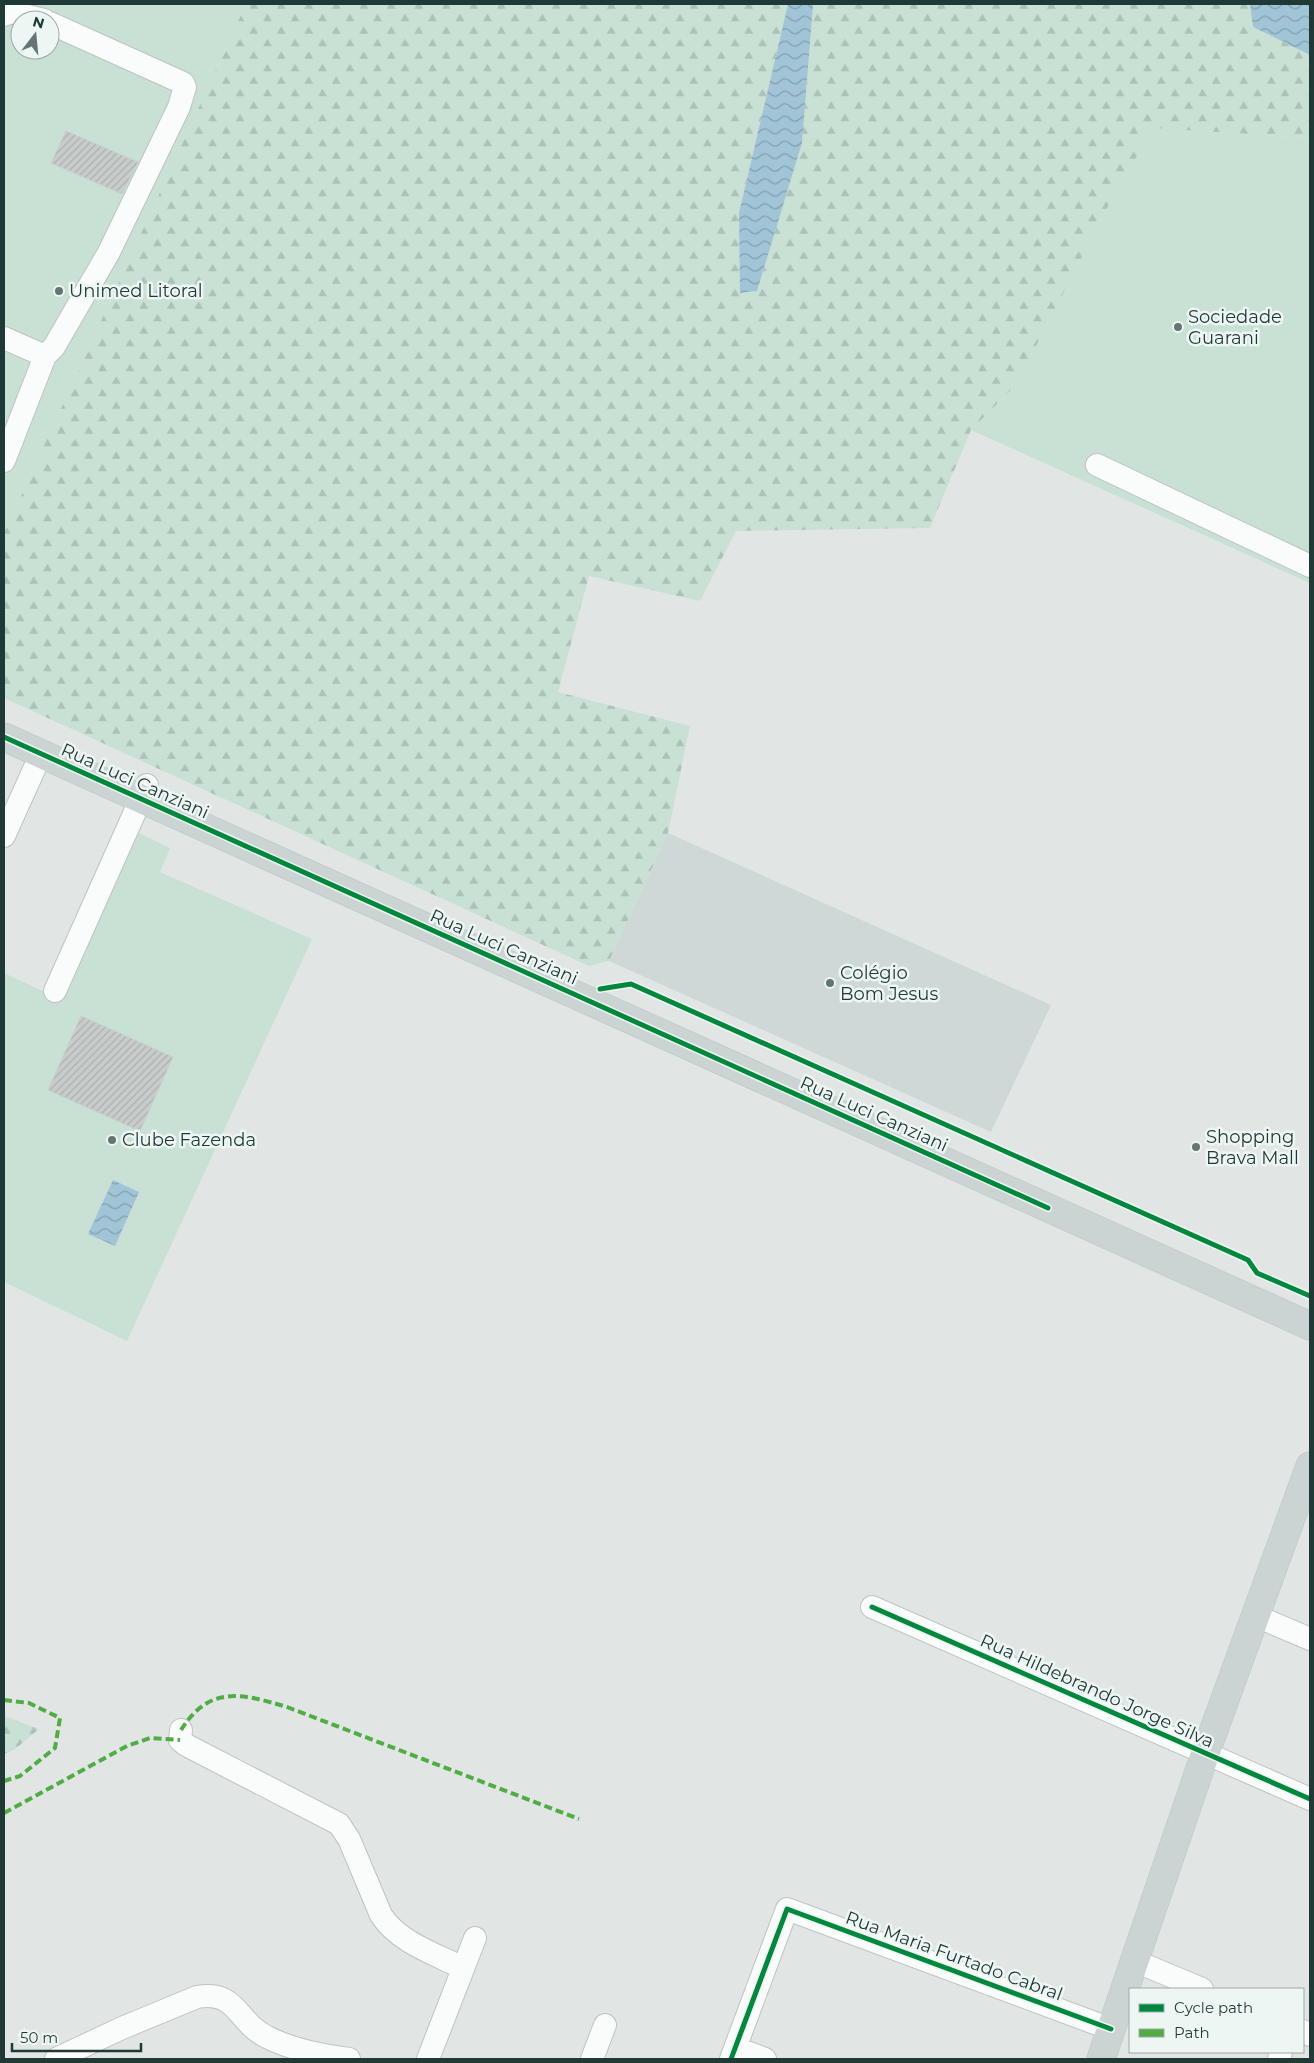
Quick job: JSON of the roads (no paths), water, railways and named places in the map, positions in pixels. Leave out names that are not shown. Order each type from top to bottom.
[{"type":"main road","name":"Rua Luci Canziani","points":[[4,720],[144,792],[1310,1326]]},
{"type":"main road","name":"Rua Luci Canziani","points":[[4,737],[41,754],[144,792],[1310,1308]]},
{"type":"main road","points":[[1101,2059],[1205,1754],[1310,1466]]},
{"type":"street","points":[[4,461],[45,356],[54,347],[109,252],[179,107],[185,87],[183,83],[60,28]]},
{"type":"street","points":[[4,338],[45,356]]},
{"type":"street","points":[[1096,465],[1310,566]]},
{"type":"street","points":[[4,836],[41,754]]},
{"type":"street","points":[[55,991],[144,792]]},
{"type":"street","name":"Rua Hildebrando Jorge Silva","points":[[872,1607],[1310,1799]]},
{"type":"street","points":[[1256,1616],[1310,1639]]},
{"type":"street","points":[[181,1730],[180,1740],[186,1745],[340,1824],[349,1839],[381,1915],[388,1926],[401,1936],[463,1968]]},
{"type":"street","name":"Rua Maria Furtado Cabral","points":[[733,2054],[787,1909],[1111,2028]]},
{"type":"street","points":[[428,2059],[475,1938]]},
{"type":"street","points":[[1135,1961],[1200,1988]]},
{"type":"street","points":[[56,2059],[122,2028],[197,1997],[208,1995],[219,1996],[230,2002],[248,2023],[268,2038],[312,2053],[350,2059]]},
{"type":"street","points":[[592,2059],[605,2025]]},
{"type":"street","points":[[733,2054],[764,2059]]},
{"type":"water","points":[[788,4],[813,5],[802,143],[757,291],[740,293],[739,213]]},
{"type":"water","points":[[1250,4],[1310,4],[1310,55],[1253,27]]},
{"type":"water","points":[[113,1180],[139,1192],[115,1246],[88,1234]]},
{"type":"place","name":"Unimed Litoral","points":[[59,291]]},
{"type":"place","name":"Sociedade Guarani","points":[[1178,327]]},
{"type":"place","name":"Colégio Bom Jesus","points":[[830,983]]},
{"type":"place","name":"Clube Fazenda","points":[[112,1140]]},
{"type":"place","name":"Shopping Brava Mall","points":[[1196,1147]]}]
